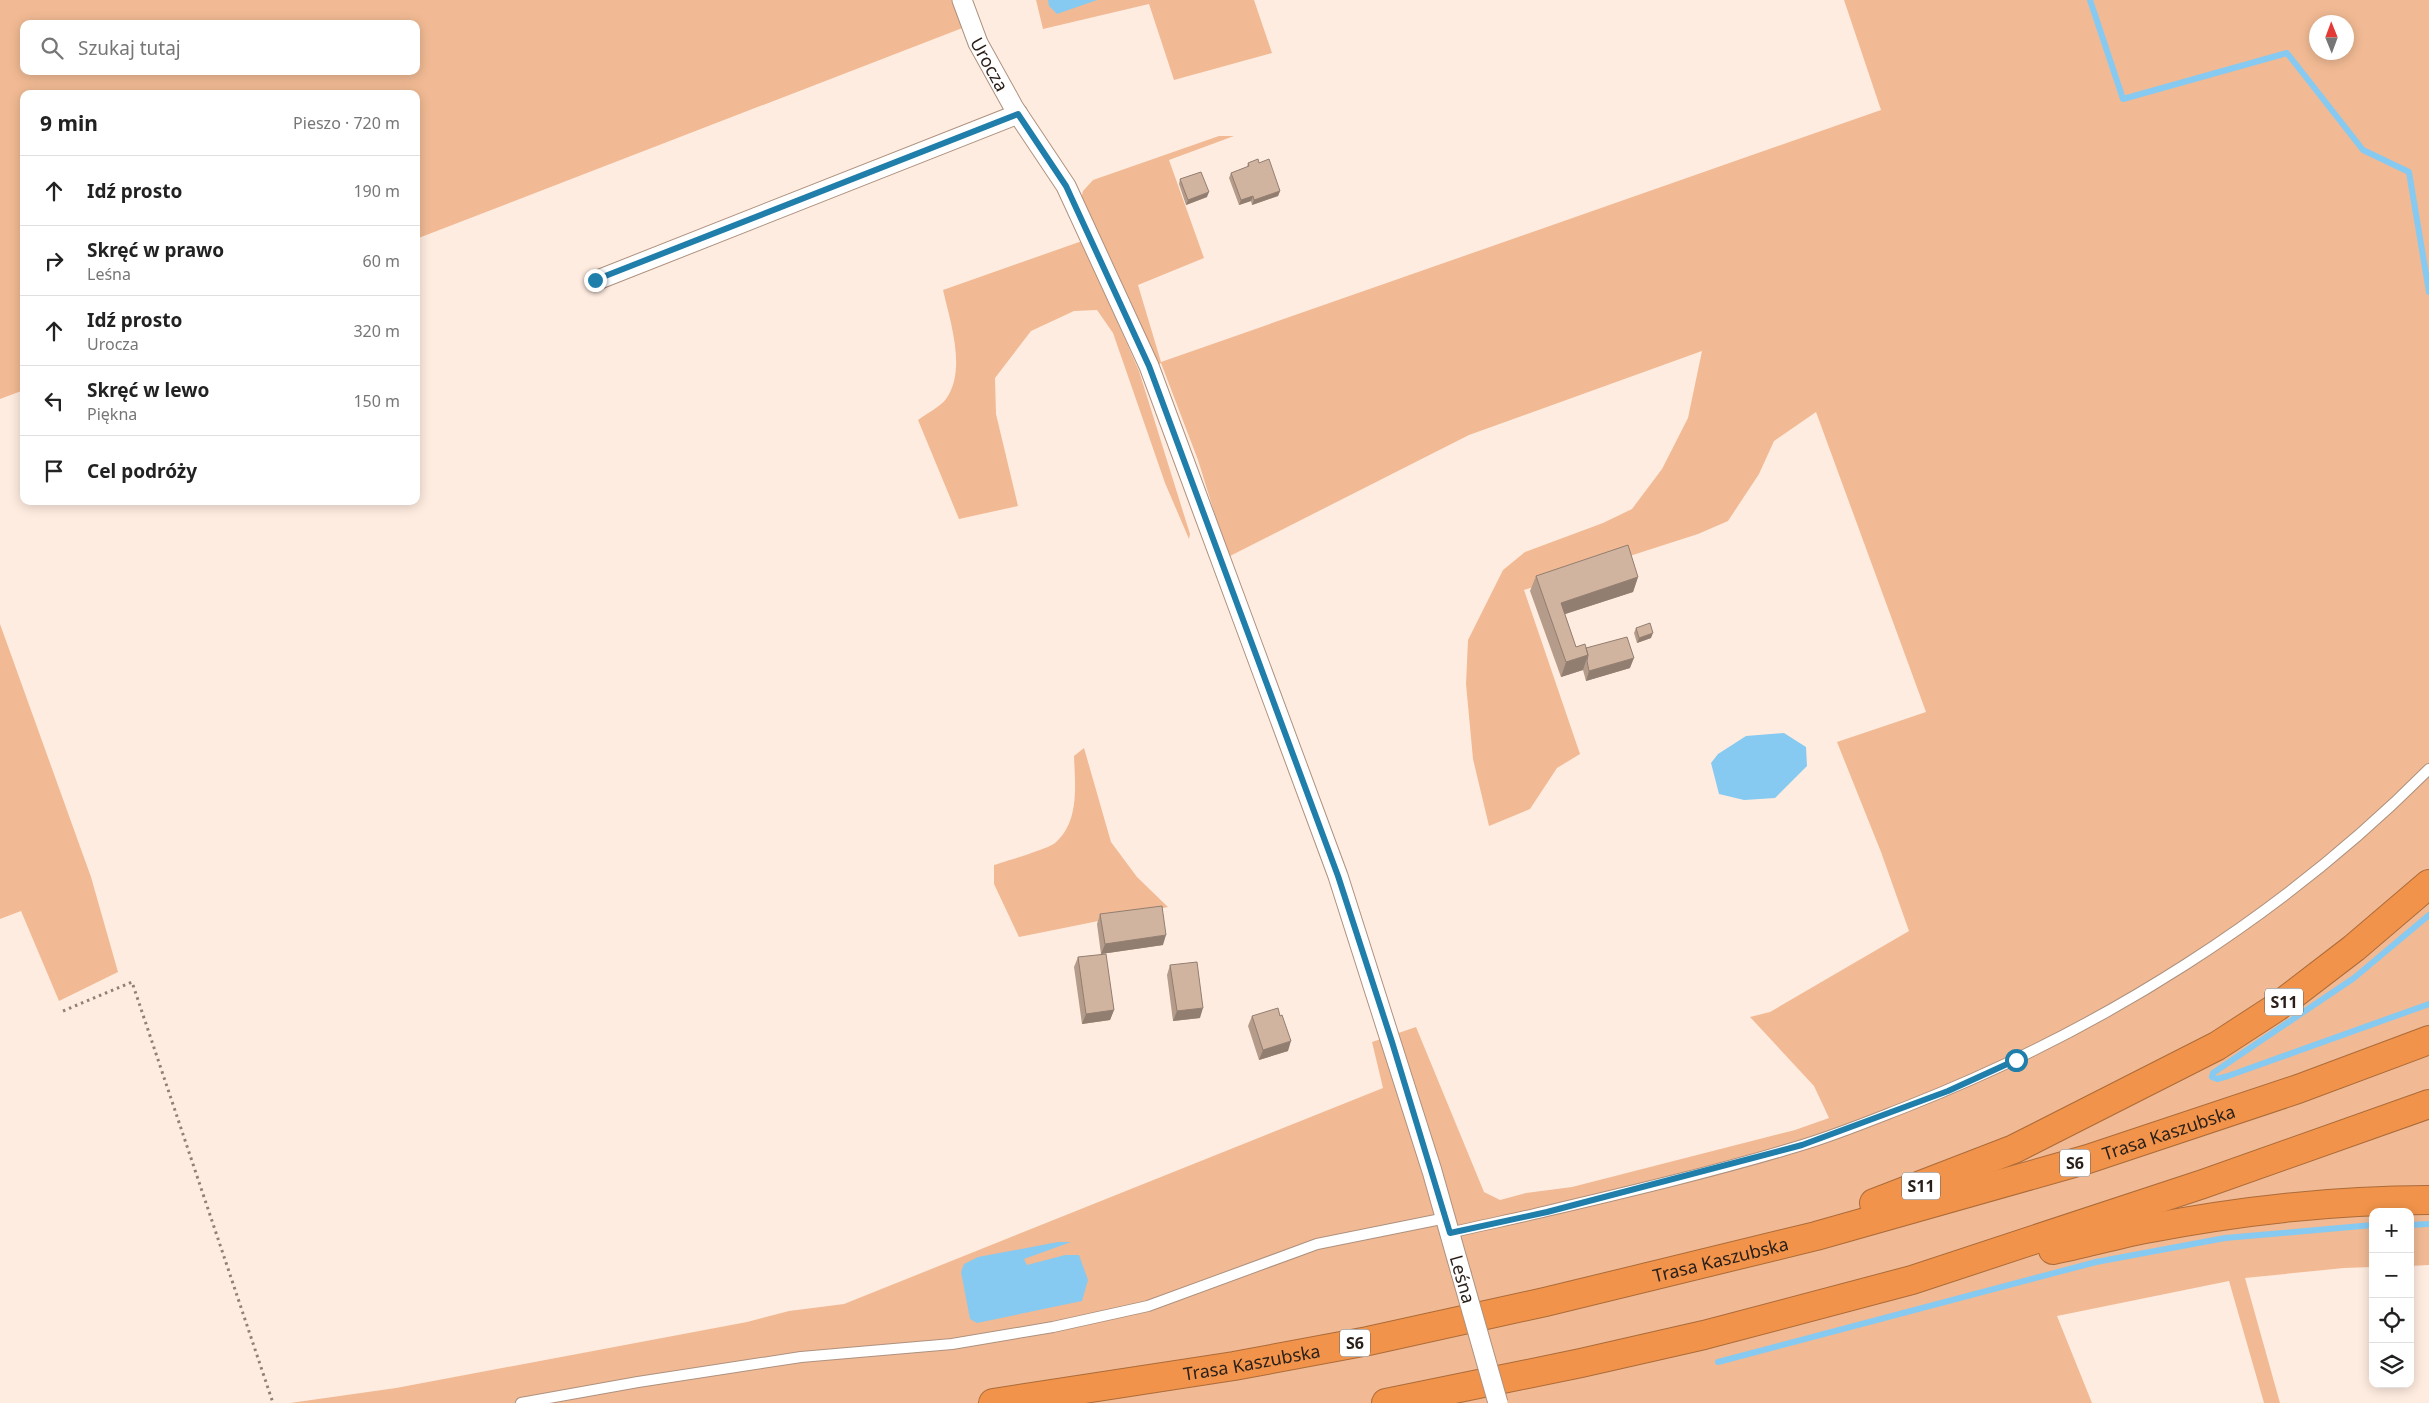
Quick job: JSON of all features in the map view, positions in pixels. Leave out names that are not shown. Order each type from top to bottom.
[{"type":"highway","name":"S11","points":[[1713,1261],[1912,1190],[2014,1149],[2208,1050],[2278,1007],[2354,948],[2429,884]]},
{"type":"highway","name":"Trasa Kaszubska","points":[[993,1403],[1225,1367],[1368,1341],[1545,1302],[1825,1234],[2088,1159],[2298,1089],[2429,1040]]},
{"type":"highway","points":[[1912,1280],[2212,1181],[2429,1104]]},
{"type":"highway","points":[[1386,1403],[1572,1365],[1685,1339],[1912,1280],[2144,1229],[2206,1218],[2316,1206],[2429,1200]]},
{"type":"street","name":"Urocza","points":[[962,0],[978,43],[1018,114],[1066,186],[1149,366],[1338,876],[1392,1042]]},
{"type":"street","points":[[595,280],[1018,114]]},
{"type":"street","name":"Leśna","points":[[1392,1042],[1448,1225],[1498,1403]]},
{"type":"lane","points":[[521,1403],[638,1382],[801,1357],[952,1344],[1053,1328],[1148,1306],[1317,1244],[1547,1212],[1802,1145],[1948,1091],[2016,1060],[2112,1009],[2187,963],[2259,914],[2372,823],[2429,769]]},
{"type":"path","points":[[63,1011],[132,982],[273,1403]]},
{"type":"shaded area","points":[[0,0],[953,0],[965,27],[420,237],[420,90],[20,90],[20,392],[0,399]]},
{"type":"shaded area","points":[[1036,0],[1254,0],[1272,53],[1174,80],[1149,4],[1043,29]]},
{"type":"shaded area","points":[[1844,0],[2429,0],[2429,1265],[2414,1266],[2414,1208],[2369,1208],[2369,1267],[2245,1278],[2280,1403],[2264,1403],[2229,1281],[2057,1316],[2092,1403],[290,1403],[396,1388],[747,1322],[789,1311],[844,1304],[1383,1088],[1372,1042],[1416,1027],[1484,1192],[1500,1200],[1526,1193],[1572,1187],[1795,1130],[1829,1118],[1814,1086],[1750,1017],[1770,1012],[1909,931],[1881,852],[1837,742],[1926,712],[1816,412],[1774,441],[1759,474],[1728,521],[1698,534],[1524,590],[1580,754],[1557,768],[1530,809],[1489,826],[1473,759],[1466,684],[1468,640],[1503,570],[1525,552],[1603,523],[1632,509],[1662,469],[1688,418],[1702,351],[1469,435],[1228,557],[1198,460],[1161,363],[1154,367],[1080,203],[1083,191],[1093,180],[1219,136],[1234,136],[1169,160],[1204,258],[1138,285],[1161,362],[1881,110]]},
{"type":"shaded area","points":[[1082,241],[1139,371],[1190,534],[1189,539],[1165,483],[1113,333],[1097,310],[1074,311],[1031,331],[995,378],[996,414],[1018,506],[959,519],[918,420],[937,408],[946,399],[952,387],[955,374],[956,360],[953,330],[943,290]]},
{"type":"shaded area","points":[[0,624],[91,877],[118,972],[59,1001],[21,911],[0,919]]},
{"type":"shaded area","points":[[1084,748],[1111,842],[1137,877],[1168,907],[1019,937],[994,884],[994,865],[1051,846],[1063,834],[1069,824],[1074,802],[1074,756]]},
{"type":"water","points":[[1048,0],[1097,0],[1057,14],[1049,6]]},
{"type":"water","points":[[1784,733],[1806,747],[1807,766],[1775,798],[1744,800],[1719,794],[1711,763],[1718,754],[1746,736]]},
{"type":"water","points":[[1058,1242],[1071,1242],[1024,1259],[1027,1265],[1065,1255],[1079,1255],[1088,1280],[1082,1301],[977,1323],[970,1319],[961,1272],[964,1264],[978,1257]]},
{"type":"building","points":[[1258,159],[1259,163],[1269,159],[1280,191],[1254,200],[1253,196],[1241,200],[1231,173],[1249,166],[1248,163]]},
{"type":"building","points":[[1201,172],[1209,192],[1188,200],[1180,179]]},
{"type":"building","points":[[1628,545],[1638,577],[1561,603],[1576,647],[1585,644],[1588,655],[1566,662],[1536,576]]},
{"type":"building","points":[[1650,623],[1653,633],[1639,638],[1636,628]]},
{"type":"building","points":[[1627,637],[1634,658],[1589,671],[1586,648]]},
{"type":"building","points":[[1162,906],[1166,935],[1105,944],[1100,914]]},
{"type":"building","points":[[1106,954],[1114,1010],[1086,1014],[1078,957]]},
{"type":"building","points":[[1197,962],[1203,1008],[1177,1011],[1170,965]]},
{"type":"building","points":[[1278,1008],[1291,1041],[1263,1050],[1252,1016]]},
{"type":"waterway","points":[[2090,0],[2123,99],[2287,53],[2363,150],[2409,172],[2429,292]]},
{"type":"waterway","points":[[2429,915],[2354,978],[2213,1073],[2212,1077],[2217,1079],[2228,1076],[2429,1004]]},
{"type":"waterway","points":[[2414,1225],[2429,1224]]},
{"type":"waterway","points":[[1718,1362],[2096,1262],[2225,1238],[2369,1225]]},
{"type":"route","points":[[595,280],[1018,114],[1066,186],[1149,366],[1338,876],[1392,1042],[1450,1233],[1547,1212],[1802,1145],[1948,1091],[2016,1060]]}]
